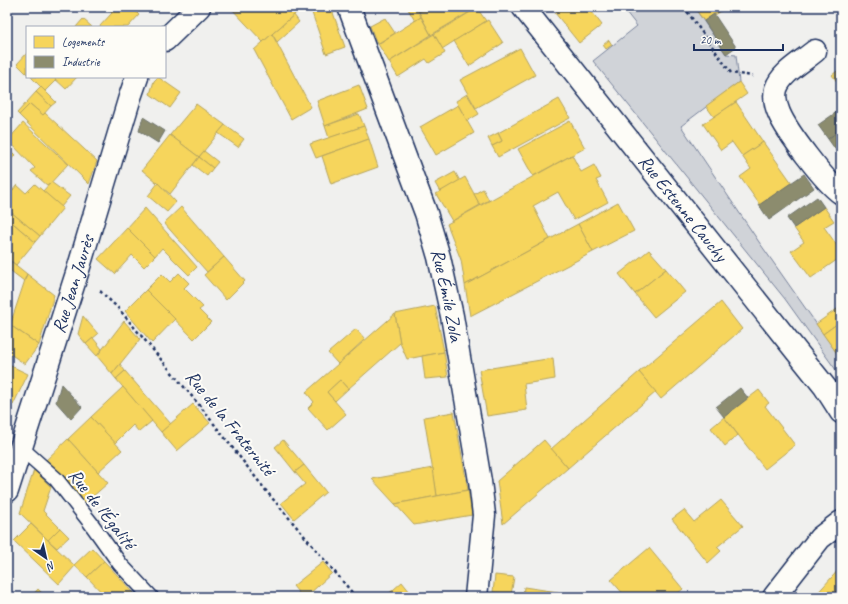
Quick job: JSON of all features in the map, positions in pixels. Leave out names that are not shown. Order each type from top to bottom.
[{"type":"street","points":[[166,39],[199,7]]},
{"type":"street","name":"Rue Émile Zola","points":[[349,7],[426,213],[439,258],[452,316],[480,482],[484,515],[476,597]]},
{"type":"street","name":"Rue Estenne Cauchy","points":[[523,7],[825,387],[841,412]]},
{"type":"street","points":[[815,51],[780,80],[775,91],[775,101],[784,122],[833,188],[841,193]]},
{"type":"street","name":"Rue Jean Jaurès","points":[[7,491],[78,270],[137,78]]},
{"type":"street","points":[[774,597],[820,538],[841,522]]},
{"type":"lane","name":"Rue de l'Égalité","points":[[21,448],[56,479],[90,522],[120,564],[152,597]]},
{"type":"path","points":[[684,7],[731,73],[780,80]]},
{"type":"path","name":"Rue de la Fraternité","points":[[78,270],[118,308],[200,406],[267,492],[356,597]]},
{"type":"shaded area","points":[[622,7],[694,7],[726,54],[736,55],[739,82],[681,126],[759,242],[841,359],[841,377],[785,299],[593,61],[637,26]]},
{"type":"building: Logements","points":[[106,7],[131,7],[139,15],[129,26],[100,26],[112,13]]},
{"type":"building: Logements","points":[[131,7],[143,7],[137,13]]},
{"type":"building: Logements","points":[[230,7],[303,7],[263,42]]},
{"type":"building: Logements","points":[[310,7],[331,7],[345,47],[326,54]]},
{"type":"building: Logements","points":[[417,7],[421,17],[415,21],[408,9]]},
{"type":"building: Logements","points":[[417,7],[427,7],[419,12]]},
{"type":"building: Logements","points":[[427,7],[478,7],[431,35],[419,12]]},
{"type":"building: Logements","points":[[562,7],[588,7],[602,25],[579,43],[555,13]]},
{"type":"building: Logements","points":[[694,7],[713,7],[717,12],[704,21]]},
{"type":"building: Logements","points":[[713,7],[727,7],[715,15],[717,12]]},
{"type":"building: Logements","points":[[477,8],[486,21],[442,49],[434,34]]},
{"type":"building: Logements","points":[[294,15],[299,22],[277,42],[272,34]]},
{"type":"building: Logements","points":[[421,17],[431,35],[389,62],[378,44]]},
{"type":"building: Logements","points":[[385,18],[395,33],[377,44],[370,26]]},
{"type":"building: Logements","points":[[83,19],[91,26],[77,26]]},
{"type":"building: Logements","points":[[488,20],[503,43],[469,66],[454,41]]},
{"type":"building: Logements","points":[[272,34],[311,107],[291,119],[254,50]]},
{"type":"building: Logements","points":[[434,34],[445,53],[429,63],[426,59],[398,77],[389,62]]},
{"type":"building: Logements","points":[[609,40],[612,45],[606,49],[603,45]]},
{"type":"building: Logements","points":[[520,48],[535,75],[476,108],[460,80]]},
{"type":"building: Logements","points":[[26,54],[26,73],[17,64]]},
{"type":"building: Logements","points":[[841,68],[841,87],[832,75]]},
{"type":"building: Logements","points":[[32,78],[54,78],[56,80],[45,91]]},
{"type":"building: Logements","points":[[54,78],[76,78],[66,89]]},
{"type":"building: Logements","points":[[159,78],[181,93],[170,108],[150,94],[154,81]]},
{"type":"building: Logements","points":[[739,82],[747,94],[714,117],[706,106]]},
{"type":"building: Logements","points":[[359,85],[368,109],[325,126],[317,101]]},
{"type":"building: Logements","points":[[41,87],[56,102],[51,106],[36,92]]},
{"type":"building: Logements","points":[[36,92],[51,106],[43,115],[30,104],[19,115],[17,113]]},
{"type":"building: Logements","points":[[467,94],[479,114],[467,121],[456,101]]},
{"type":"building: Logements","points":[[559,99],[570,118],[498,157],[492,146],[502,141],[498,133]]},
{"type":"building: Logements","points":[[736,102],[763,142],[742,156],[732,142],[721,150],[703,124]]},
{"type":"building: Logements","points":[[30,104],[43,115],[45,113],[97,161],[89,184],[19,115]]},
{"type":"building: Logements","points":[[196,104],[225,125],[199,157],[170,135]]},
{"type":"building: Logements","points":[[458,105],[474,133],[436,155],[420,127]]},
{"type":"building: Logements","points":[[359,114],[364,126],[329,138],[325,126]]},
{"type":"building: Logements","points":[[570,121],[585,148],[533,176],[518,149]]},
{"type":"building: Logements","points":[[23,123],[68,164],[48,186],[31,171],[35,168],[8,140]]},
{"type":"building: Logements","points":[[225,125],[244,139],[238,147],[218,133]]},
{"type":"building: Logements","points":[[364,126],[369,139],[316,158],[310,144]]},
{"type":"building: Logements","points":[[498,133],[502,141],[492,146],[488,138]]},
{"type":"building: Logements","points":[[170,135],[199,157],[170,194],[142,170]]},
{"type":"building: Logements","points":[[369,139],[378,167],[331,184],[322,156]]},
{"type":"building: Logements","points":[[763,142],[792,183],[760,205],[740,177],[751,169],[742,156]]},
{"type":"building: Logements","points":[[7,147],[15,155],[9,162],[7,160]]},
{"type":"building: Logements","points":[[204,151],[218,162],[213,168],[199,157]]},
{"type":"building: Logements","points":[[572,155],[581,172],[594,165],[601,178],[596,180],[608,202],[574,220],[558,192],[533,206],[550,239],[465,285],[461,260],[447,224]]},
{"type":"building: Logements","points":[[199,157],[213,168],[207,176],[193,165]]},
{"type":"building: Logements","points":[[455,172],[460,181],[440,192],[435,183]]},
{"type":"building: Logements","points":[[465,177],[480,205],[452,221],[436,194]]},
{"type":"building: Logements","points":[[51,182],[70,196],[61,207],[43,191]]},
{"type":"building: Logements","points":[[158,183],[176,202],[167,212],[148,196]]},
{"type":"building: Logements","points":[[35,184],[63,208],[40,236],[7,209],[7,197],[17,185],[26,193]]},
{"type":"building: Logements","points":[[483,189],[489,200],[480,205],[474,194]]},
{"type":"building: Logements","points":[[618,202],[634,231],[593,252],[578,224]]},
{"type":"building: Logements","points":[[181,207],[224,257],[207,272],[164,223]]},
{"type":"building: Logements","points":[[824,207],[834,221],[824,227],[841,251],[841,257],[811,278],[791,251],[804,242],[794,228]]},
{"type":"building: Logements","points":[[145,208],[197,267],[189,275],[162,248],[155,256],[127,228]]},
{"type":"building: Logements","points":[[11,212],[40,236],[35,242],[7,218]]},
{"type":"building: Logements","points":[[7,218],[35,242],[16,265],[7,258]]},
{"type":"building: Logements","points":[[578,224],[593,252],[470,316],[465,285]]},
{"type":"building: Logements","points":[[127,228],[155,256],[144,267],[132,255],[115,274],[98,259]]},
{"type":"building: Logements","points":[[649,250],[666,269],[635,294],[619,274]]},
{"type":"building: Logements","points":[[224,257],[245,281],[226,300],[204,275]]},
{"type":"building: Logements","points":[[12,262],[27,274],[24,281],[7,268]]},
{"type":"building: Logements","points":[[666,269],[685,292],[654,317],[635,294]]},
{"type":"building: Logements","points":[[179,273],[189,283],[184,288],[203,307],[199,310],[211,322],[194,339],[146,290],[162,274],[170,282]]},
{"type":"building: Logements","points":[[27,274],[54,295],[39,345],[10,325]]},
{"type":"building: Logements","points":[[146,290],[175,319],[152,343],[125,311]]},
{"type":"building: Logements","points":[[721,302],[742,329],[661,399],[639,372]]},
{"type":"building: Logements","points":[[435,306],[444,352],[407,359],[400,343],[395,314]]},
{"type":"building: Logements","points":[[841,306],[841,315],[837,309]]},
{"type":"building: Logements","points":[[837,309],[841,315],[841,321],[823,334],[816,324]]},
{"type":"building: Logements","points":[[7,312],[13,317],[10,325],[7,323]]},
{"type":"building: Logements","points":[[395,314],[400,343],[348,389],[340,380],[327,392],[346,414],[328,430],[308,408],[314,402],[306,392]]},
{"type":"building: Logements","points":[[83,316],[98,334],[86,344],[78,334]]},
{"type":"building: Logements","points":[[124,321],[140,339],[112,374],[97,356]]},
{"type":"building: Logements","points":[[841,321],[841,359],[823,334]]},
{"type":"building: Logements","points":[[7,323],[39,345],[25,364],[7,352]]},
{"type":"building: Logements","points":[[356,329],[365,339],[338,364],[328,353]]},
{"type":"building: Logements","points":[[93,338],[102,349],[97,356],[86,344]]},
{"type":"building: Logements","points":[[444,352],[448,377],[425,379],[422,356]]},
{"type":"building: Logements","points":[[553,358],[555,379],[524,384],[527,410],[487,416],[479,370]]},
{"type":"building: Logements","points":[[7,364],[28,374],[13,405],[7,402]]},
{"type":"building: Logements","points":[[120,364],[125,371],[116,379],[112,374]]},
{"type":"building: Logements","points":[[125,371],[171,424],[161,432],[116,379]]},
{"type":"building: Logements","points":[[639,372],[656,392],[568,468],[551,449]]},
{"type":"building: Logements","points":[[340,380],[348,389],[335,401],[327,392]]},
{"type":"building: Logements","points":[[123,387],[152,421],[139,432],[133,425],[115,443],[91,417]]},
{"type":"building: Logements","points":[[759,390],[769,403],[765,406],[795,445],[765,469],[724,417]]},
{"type":"building: Logements","points":[[193,404],[210,423],[177,451],[161,432]]},
{"type":"building: Logements","points":[[454,412],[468,490],[437,496],[424,417]]},
{"type":"building: Logements","points":[[91,417],[122,450],[98,472],[68,439]]},
{"type":"building: Logements","points":[[724,417],[738,435],[725,446],[711,428]]},
{"type":"building: Logements","points":[[68,439],[108,483],[83,505],[45,461]]},
{"type":"building: Logements","points":[[283,440],[304,465],[295,472],[275,447]]},
{"type":"building: Logements","points":[[544,440],[568,468],[503,524],[497,481]]},
{"type":"building: Logements","points":[[304,465],[326,492],[294,519],[281,503],[305,484],[295,472]]},
{"type":"building: Logements","points":[[433,468],[437,496],[395,504],[372,479]]},
{"type":"building: Logements","points":[[34,470],[51,487],[43,511],[60,528],[48,540],[20,513]]},
{"type":"building: Logements","points":[[468,490],[472,515],[414,525],[395,504]]},
{"type":"building: Logements","points":[[721,500],[743,526],[717,547],[721,551],[708,563],[672,519],[684,510],[694,522]]},
{"type":"building: Logements","points":[[31,524],[75,566],[59,584],[14,541]]},
{"type":"building: Logements","points":[[60,528],[69,537],[57,548],[48,540]]},
{"type":"building: Logements","points":[[92,548],[104,561],[87,577],[74,565]]},
{"type":"building: Logements","points":[[649,548],[683,589],[673,597],[626,597],[611,580]]},
{"type":"building: Logements","points":[[104,561],[135,594],[132,597],[106,597],[87,577]]},
{"type":"building: Logements","points":[[323,562],[332,573],[306,597],[302,597],[293,586]]},
{"type":"building: Logements","points":[[841,567],[841,597],[814,597]]},
{"type":"building: Logements","points":[[495,575],[514,577],[511,595],[493,592]]},
{"type":"building: Logements","points":[[402,582],[414,597],[385,597]]},
{"type":"building: Logements","points":[[524,587],[558,592],[562,597],[523,597]]},
{"type":"building: Logements","points":[[38,589],[46,597],[31,597]]},
{"type":"building: Industrie","points":[[714,14],[736,47],[726,54],[704,21]]},
{"type":"building: Industrie","points":[[841,109],[841,129],[828,139],[818,125]]},
{"type":"building: Industrie","points":[[143,117],[165,131],[158,143],[139,131]]},
{"type":"building: Industrie","points":[[841,129],[841,151],[838,153],[828,139]]},
{"type":"building: Industrie","points":[[804,174],[814,188],[769,220],[759,205]]},
{"type":"building: Industrie","points":[[817,197],[824,207],[794,228],[787,218]]},
{"type":"building: Industrie","points":[[61,384],[82,407],[71,419],[56,402]]},
{"type":"building: Industrie","points":[[740,388],[748,398],[724,417],[716,407]]}]
